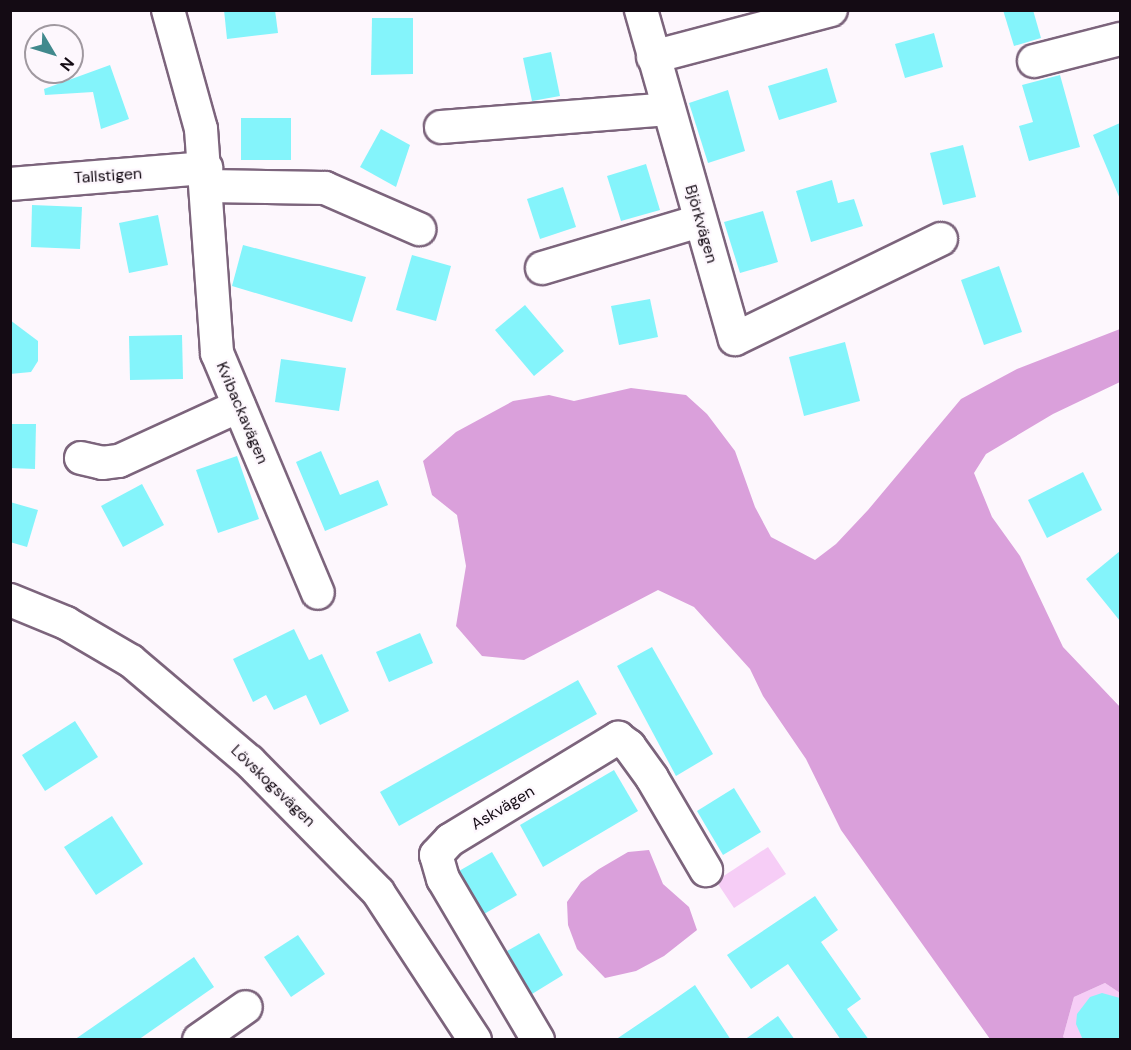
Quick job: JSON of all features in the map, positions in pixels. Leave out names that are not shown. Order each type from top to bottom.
[{"type":"street","name":"Kvibackavägen","points":[[168,10],[201,129],[207,177],[217,353],[318,593]]},
{"type":"street","name":"Björkvägen","points":[[640,10],[735,339],[941,239]]},
{"type":"street","points":[[653,57],[831,10]]},
{"type":"street","points":[[1034,61],[1120,39]]},
{"type":"street","points":[[441,127],[668,109]]},
{"type":"street","name":"Tallstigen","points":[[10,184],[207,177]]},
{"type":"street","points":[[207,177],[326,188],[419,230]]},
{"type":"street","points":[[542,268],[700,221]]},
{"type":"street","points":[[81,458],[102,463],[119,460],[239,406]]},
{"type":"street","name":"Lövskogsvägen","points":[[10,600],[66,622],[131,661],[249,761],[378,892],[475,1040]]},
{"type":"street","name":"Askvägen","points":[[538,1040],[443,879],[436,855],[450,840],[618,738],[629,746],[652,778],[706,870]]},
{"type":"street","points":[[199,1040],[246,1007]]},
{"type":"shaded area","points":[[1120,329],[1120,382],[1053,414],[986,454],[974,473],[992,517],[1020,556],[1063,647],[1120,707],[1120,993],[1105,983],[1074,997],[1063,1037],[1066,1039],[990,1039],[841,830],[806,759],[763,696],[750,669],[694,607],[658,590],[524,660],[482,656],[456,626],[466,566],[457,515],[432,495],[423,461],[456,432],[513,401],[549,395],[574,401],[631,388],[686,395],[707,414],[735,451],[755,507],[771,537],[815,560],[836,544],[868,510],[961,399],[1017,369]]},
{"type":"shaded area","points":[[768,847],[786,874],[734,908],[716,881]]},
{"type":"shaded area","points":[[649,850],[663,884],[689,907],[697,930],[664,956],[636,971],[605,978],[577,949],[568,925],[567,902],[581,882],[599,869],[628,852]]},
{"type":"shaded area","points":[[1105,983],[1120,993],[1120,1039],[1066,1040],[1063,1037],[1074,997]]},
{"type":"building","points":[[224,10],[275,10],[278,33],[227,39]]},
{"type":"building","points":[[1003,10],[1033,10],[1041,38],[1014,46]]},
{"type":"building","points":[[372,18],[413,18],[413,74],[371,75]]},
{"type":"building","points":[[934,33],[943,67],[905,78],[895,44]]},
{"type":"building","points":[[551,52],[560,96],[532,101],[523,58]]},
{"type":"building","points":[[110,65],[129,119],[101,129],[93,92],[45,95],[44,89],[58,84],[84,84],[84,74]]},
{"type":"building","points":[[827,68],[837,102],[779,120],[768,86]]},
{"type":"building","points":[[1060,75],[1080,147],[1029,161],[1019,126],[1033,122],[1022,85]]},
{"type":"building","points":[[728,90],[745,151],[708,163],[689,103]]},
{"type":"building","points":[[241,118],[291,118],[291,160],[241,160]]},
{"type":"building","points":[[1120,123],[1120,199],[1093,135]]},
{"type":"building","points":[[381,129],[410,145],[396,187],[360,167]]},
{"type":"building","points":[[963,145],[976,197],[943,205],[930,153]]},
{"type":"building","points":[[646,164],[660,210],[621,221],[607,176]]},
{"type":"building","points":[[832,180],[838,203],[854,199],[863,226],[811,242],[796,191]]},
{"type":"building","points":[[563,187],[576,227],[540,239],[527,199]]},
{"type":"building","points":[[32,205],[82,207],[80,249],[31,247]]},
{"type":"building","points":[[763,211],[778,262],[740,273],[724,222]]},
{"type":"building","points":[[158,215],[168,265],[129,273],[119,223]]},
{"type":"building","points":[[243,245],[366,277],[352,322],[232,286]]},
{"type":"building","points":[[412,255],[451,266],[436,321],[396,310]]},
{"type":"building","points":[[999,266],[1022,332],[984,345],[961,280]]},
{"type":"building","points":[[650,299],[658,337],[619,345],[611,306]]},
{"type":"building","points":[[525,305],[564,351],[534,376],[495,330]]},
{"type":"building","points":[[10,320],[38,341],[38,361],[31,372],[10,374]]},
{"type":"building","points":[[182,335],[183,379],[130,380],[129,336]]},
{"type":"building","points":[[845,342],[860,401],[804,416],[789,357]]},
{"type":"building","points":[[281,359],[346,368],[339,411],[275,402]]},
{"type":"building","points":[[10,424],[36,424],[35,469],[10,468]]},
{"type":"building","points":[[321,451],[340,495],[378,480],[388,505],[325,531],[296,462]]},
{"type":"building","points":[[237,456],[259,519],[218,533],[196,470]]},
{"type":"building","points":[[1083,472],[1102,510],[1047,538],[1028,500]]},
{"type":"building","points":[[142,484],[164,525],[123,547],[101,506]]},
{"type":"building","points":[[10,502],[38,510],[27,547],[10,542]]},
{"type":"building","points":[[1120,551],[1120,621],[1086,579]]},
{"type":"building","points":[[294,629],[309,660],[322,654],[349,711],[320,725],[306,695],[274,710],[266,695],[253,702],[233,659]]},
{"type":"building","points":[[420,633],[433,663],[389,682],[376,652]]},
{"type":"building","points":[[652,647],[713,754],[676,776],[617,666]]},
{"type":"building","points":[[578,680],[597,714],[399,826],[380,792]]},
{"type":"building","points":[[75,721],[98,757],[45,791],[22,755]]},
{"type":"building","points":[[614,770],[638,811],[543,867],[520,825]]},
{"type":"building","points":[[734,788],[761,832],[723,855],[697,811]]},
{"type":"building","points":[[112,816],[143,864],[96,895],[64,847]]},
{"type":"building","points":[[492,852],[517,895],[484,914],[459,871]]},
{"type":"building","points":[[815,896],[838,930],[821,942],[861,999],[847,1009],[869,1040],[841,1040],[788,964],[751,989],[727,955]]},
{"type":"building","points":[[539,933],[563,975],[532,994],[507,951]]},
{"type":"building","points":[[298,935],[325,974],[291,997],[264,957]]},
{"type":"building","points":[[194,957],[214,987],[138,1040],[74,1040]]},
{"type":"building","points":[[695,985],[731,1040],[615,1040],[661,1009]]},
{"type":"building","points":[[1102,993],[1120,998],[1120,1040],[1083,1040],[1076,1024],[1077,1014],[1090,997]]},
{"type":"building","points":[[778,1016],[795,1040],[744,1040]]}]
